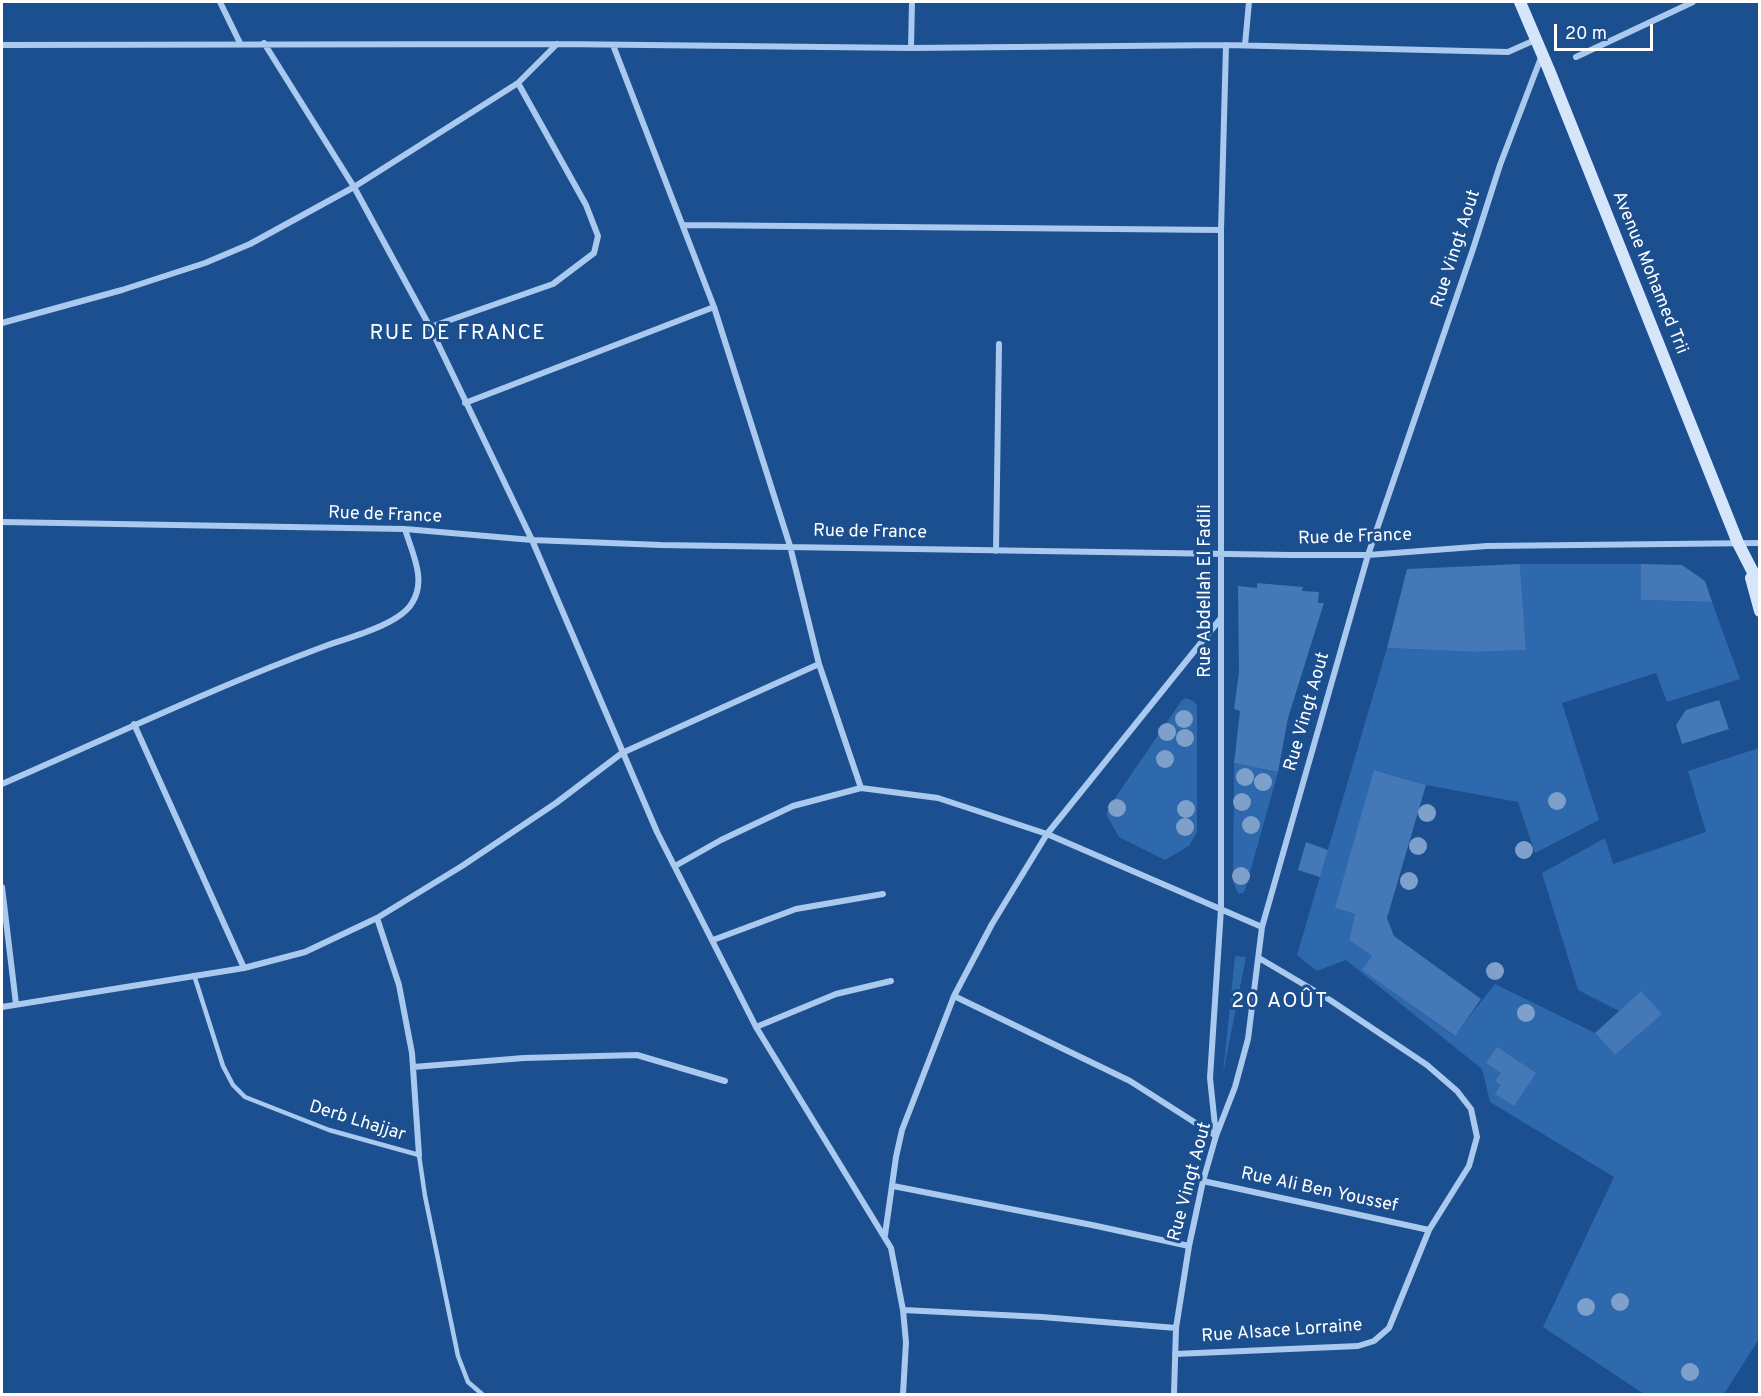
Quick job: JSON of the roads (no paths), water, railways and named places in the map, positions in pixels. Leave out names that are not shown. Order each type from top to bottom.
[{"type":"street","points":[[220,2],[240,43]]},
{"type":"street","points":[[911,48],[912,2]]},
{"type":"street","points":[[1245,45],[1249,2]]},
{"type":"street","name":"Avenue Mohamed Trii","points":[[1520,2],[1738,543],[1760,585]]},
{"type":"street","points":[[1576,57],[1685,3],[1693,2]]},
{"type":"street","points":[[2,45],[264,43],[911,48],[1245,45],[1508,52],[1536,40]]},
{"type":"street","points":[[264,43],[354,187],[430,327],[532,540],[657,832],[756,1027],[885,1235],[896,1266],[903,1310],[906,1342],[903,1395]]},
{"type":"street","points":[[2,323],[122,290],[205,263],[250,244],[354,187],[518,83],[558,44]]},
{"type":"street","points":[[613,45],[714,307],[790,546],[819,664],[861,788]]},
{"type":"street","name":"Rue Abdellah El Fadili","points":[[1216,1136],[1210,1078],[1221,909],[1221,230],[1226,45]]},
{"type":"street","name":"Rue Vingt Aout","points":[[1174,1395],[1176,1328],[1189,1246],[1203,1181],[1216,1136],[1236,1087],[1248,1039],[1262,927],[1368,555],[1500,165],[1542,54]]},
{"type":"street","points":[[430,327],[553,284],[594,253],[598,236],[586,205],[518,83]]},
{"type":"street","points":[[683,225],[1221,230]]},
{"type":"street","points":[[465,403],[714,307]]},
{"type":"street","points":[[996,551],[999,344]]},
{"type":"street","name":"Rue de France","points":[[2,522],[405,529],[532,540],[1220,554],[1368,555],[1487,546],[1760,543]]},
{"type":"street","points":[[2,784],[134,724],[294,658],[373,629],[403,614],[413,602],[420,577],[405,529]]},
{"type":"street","name":"Avenue Mohamed Trii","points":[[1746,557],[1760,610]]},
{"type":"street","points":[[885,1235],[902,1130],[954,996],[992,924],[1047,834],[1221,618]]},
{"type":"street","points":[[2,1007],[244,968],[305,952],[377,918],[462,866],[556,803],[622,753],[819,664]]},
{"type":"street","points":[[134,724],[244,968]]},
{"type":"street","points":[[675,866],[721,840],[793,806],[861,788],[938,798],[1047,834],[1262,927]]},
{"type":"street","points":[[2,887],[16,1004]]},
{"type":"street","points":[[713,940],[796,909],[883,894]]},
{"type":"street","points":[[377,918],[399,985],[412,1053],[419,1155]]},
{"type":"street","name":"Rue Alsace Lorraine","points":[[1175,1354],[1358,1346],[1374,1341],[1389,1328],[1429,1230],[1469,1166],[1478,1137],[1471,1109],[1457,1091],[1427,1065],[1330,1000],[1259,958]]},
{"type":"street","points":[[756,1027],[836,994],[891,981]]},
{"type":"street","points":[[954,996],[1130,1081],[1216,1136]]},
{"type":"street","points":[[413,1067],[524,1058],[637,1055],[725,1081]]},
{"type":"street","name":"Rue Ali Ben Youssef","points":[[1203,1181],[1429,1230]]},
{"type":"street","points":[[893,1186],[1189,1246]]},
{"type":"street","points":[[903,1310],[1042,1317],[1176,1328]]},
{"type":"lane","name":"Derb Lhajjar","points":[[194,975],[224,1066],[233,1085],[245,1097],[329,1130],[419,1155],[424,1197],[458,1356],[468,1382],[482,1395]]},
{"type":"district","name":"RUE DE FRANCE","points":[[458,335]]},
{"type":"district","name":"20 AOÛT","points":[[1280,1003]]}]
